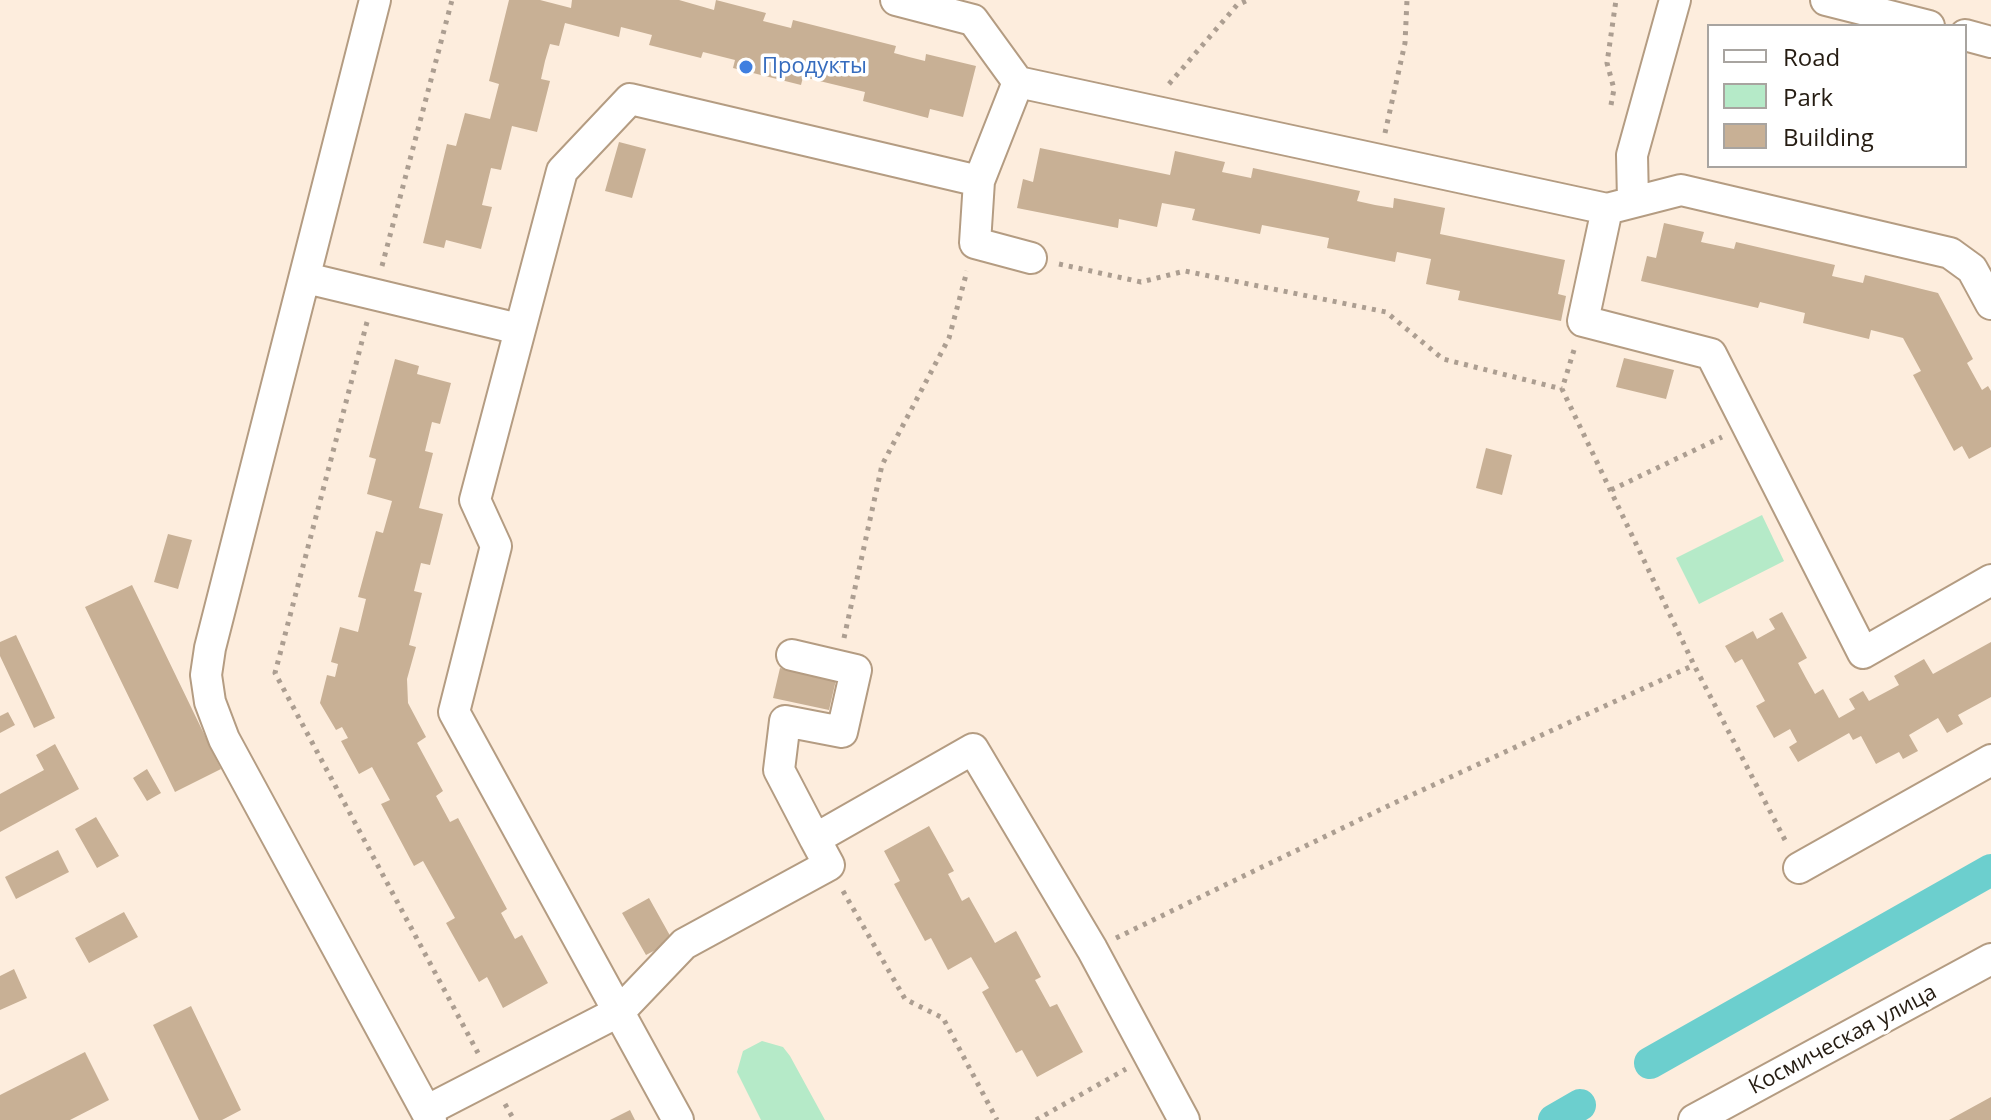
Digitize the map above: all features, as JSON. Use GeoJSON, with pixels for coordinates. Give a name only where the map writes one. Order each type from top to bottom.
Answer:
{"type":"FeatureCollection","features":[{"type":"Feature","properties":{"kind":"street"},"geometry":{"type":"LineString","coordinates":[[375,0],[210,648],[208,689],[224,739],[428,1115],[491,1077],[620,1011],[684,944],[829,865],[779,770],[785,721],[842,732],[856,670],[792,655]]}},
{"type":"Feature","properties":{"kind":"street"},"geometry":{"type":"LineString","coordinates":[[896,0],[973,20],[1018,82],[1379,159],[1620,205],[1681,190],[1950,253],[1972,269],[1991,304]]}},
{"type":"Feature","properties":{"kind":"street"},"geometry":{"type":"LineString","coordinates":[[1675,0],[1620,205],[1583,321],[1711,354],[1863,653],[1991,580]]}},
{"type":"Feature","properties":{"kind":"street"},"geometry":{"type":"LineString","coordinates":[[1826,0],[1921,24]]}},
{"type":"Feature","properties":{"kind":"street"},"geometry":{"type":"LineString","coordinates":[[1967,36],[1991,42]]}},
{"type":"Feature","properties":{"kind":"street"},"geometry":{"type":"LineString","coordinates":[[1018,82],[979,181],[975,243],[1031,258]]}},
{"type":"Feature","properties":{"kind":"street"},"geometry":{"type":"LineString","coordinates":[[678,1120],[454,712],[496,546],[475,500],[562,171],[630,99],[979,181]]}},
{"type":"Feature","properties":{"kind":"street"},"geometry":{"type":"LineString","coordinates":[[306,278],[519,329]]}},
{"type":"Feature","properties":{"kind":"street"},"geometry":{"type":"LineString","coordinates":[[815,839],[973,749],[1092,949],[1184,1120]]}},
{"type":"Feature","properties":{"kind":"street"},"geometry":{"type":"LineString","coordinates":[[1799,868],[1991,760]]}},
{"type":"Feature","properties":{"kind":"street","name":"Космическая улица"},"geometry":{"type":"LineString","coordinates":[[1694,1120],[1991,959]]}},
{"type":"Feature","properties":{"kind":"path"},"geometry":{"type":"LineString","coordinates":[[452,0],[275,673],[514,1120]]}},
{"type":"Feature","properties":{"kind":"path"},"geometry":{"type":"LineString","coordinates":[[1147,109],[1237,5],[1248,0]]}},
{"type":"Feature","properties":{"kind":"path"},"geometry":{"type":"LineString","coordinates":[[1379,159],[1405,43],[1407,0]]}},
{"type":"Feature","properties":{"kind":"path"},"geometry":{"type":"LineString","coordinates":[[1609,120],[1614,89],[1607,63],[1616,0]]}},
{"type":"Feature","properties":{"kind":"path"},"geometry":{"type":"LineString","coordinates":[[1031,258],[1141,282],[1185,271],[1386,312],[1443,359],[1562,389]]}},
{"type":"Feature","properties":{"kind":"path"},"geometry":{"type":"LineString","coordinates":[[838,666],[882,465],[949,338],[959,301]]}},
{"type":"Feature","properties":{"kind":"path"},"geometry":{"type":"LineString","coordinates":[[1583,321],[1562,389],[1694,665],[1799,868]]}},
{"type":"Feature","properties":{"kind":"path"},"geometry":{"type":"LineString","coordinates":[[1611,490],[1746,425]]}},
{"type":"Feature","properties":{"kind":"path"},"geometry":{"type":"LineString","coordinates":[[1092,949],[1392,804],[1694,665]]}},
{"type":"Feature","properties":{"kind":"path"},"geometry":{"type":"LineString","coordinates":[[829,865],[905,999],[943,1018],[997,1120]]}},
{"type":"Feature","properties":{"kind":"path"},"geometry":{"type":"LineString","coordinates":[[1036,1120],[1150,1056]]}},
{"type":"Feature","properties":{"kind":"green space"},"geometry":{"type":"Polygon","coordinates":[[[1762,515],[1784,561],[1699,604],[1676,558],[1762,515]]]}},
{"type":"Feature","properties":{"kind":"green space"},"geometry":{"type":"Polygon","coordinates":[[[762,1041],[783,1047],[825,1120],[761,1120],[737,1072],[743,1051],[762,1041]]]}},
{"type":"Feature","properties":{"kind":"building"},"geometry":{"type":"Polygon","coordinates":[[[509,0],[540,0],[571,8],[572,0],[679,0],[714,10],[716,0],[766,13],[763,21],[791,28],[793,20],[896,46],[894,53],[909,57],[925,61],[926,54],[976,66],[963,117],[930,109],[928,118],[863,101],[865,92],[803,77],[801,85],[733,68],[735,60],[703,52],[701,58],[649,45],[652,35],[621,27],[619,37],[565,23],[559,46],[550,44],[545,61],[541,79],[550,81],[537,132],[512,126],[501,170],[491,168],[482,205],[492,207],[481,249],[446,240],[444,248],[423,243],[447,144],[456,146],[465,113],[490,119],[499,84],[489,81],[509,0]]]}},
{"type":"Feature","properties":{"kind":"building"},"geometry":{"type":"Polygon","coordinates":[[[619,142],[646,149],[632,198],[605,191],[619,142]]]}},
{"type":"Feature","properties":{"kind":"building"},"geometry":{"type":"Polygon","coordinates":[[[1040,148],[1170,175],[1175,151],[1225,162],[1222,172],[1251,178],[1253,168],[1360,191],[1357,201],[1375,205],[1393,208],[1394,198],[1445,208],[1440,234],[1565,260],[1558,294],[1566,296],[1561,321],[1458,300],[1460,291],[1426,284],[1431,259],[1397,252],[1395,262],[1327,248],[1329,238],[1262,225],[1260,234],[1192,220],[1195,209],[1162,203],[1157,227],[1119,219],[1118,228],[1017,208],[1023,179],[1033,182],[1040,148]]]}},
{"type":"Feature","properties":{"kind":"building"},"geometry":{"type":"Polygon","coordinates":[[[1664,223],[1704,232],[1701,242],[1734,249],[1736,242],[1835,265],[1832,276],[1863,283],[1865,275],[1938,293],[1973,359],[1967,363],[1982,390],[1988,386],[1991,391],[1991,447],[1969,459],[1962,446],[1954,451],[1913,375],[1921,371],[1903,338],[1871,330],[1869,339],[1803,323],[1805,313],[1760,302],[1758,308],[1641,281],[1647,256],[1656,258],[1664,223]]]}},
{"type":"Feature","properties":{"kind":"building"},"geometry":{"type":"Polygon","coordinates":[[[1624,358],[1674,370],[1666,399],[1616,387],[1624,358]]]}},
{"type":"Feature","properties":{"kind":"building"},"geometry":{"type":"Polygon","coordinates":[[[395,359],[419,366],[417,374],[451,383],[440,424],[432,422],[425,451],[433,453],[419,508],[443,514],[430,565],[421,563],[414,591],[422,593],[409,645],[416,647],[407,679],[408,703],[426,737],[417,743],[443,791],[436,796],[450,822],[458,818],[507,909],[501,913],[515,939],[522,935],[548,983],[503,1008],[487,977],[479,982],[446,923],[455,918],[423,861],[414,866],[381,804],[390,800],[372,767],[359,774],[341,741],[348,738],[342,727],[336,730],[320,703],[327,675],[335,677],[338,664],[331,662],[340,627],[358,632],[366,599],[358,597],[376,531],[383,533],[392,501],[367,494],[376,459],[369,457],[395,359]]]}},
{"type":"Feature","properties":{"kind":"building"},"geometry":{"type":"Polygon","coordinates":[[[1486,448],[1512,455],[1502,495],[1476,488],[1486,448]]]}},
{"type":"Feature","properties":{"kind":"building"},"geometry":{"type":"Polygon","coordinates":[[[168,534],[192,540],[178,589],[154,582],[168,534]]]}},
{"type":"Feature","properties":{"kind":"building"},"geometry":{"type":"Polygon","coordinates":[[[132,585],[221,769],[175,792],[85,607],[132,585]]]}},
{"type":"Feature","properties":{"kind":"building"},"geometry":{"type":"Polygon","coordinates":[[[1782,612],[1807,658],[1798,663],[1806,678],[1815,694],[1823,689],[1839,718],[1855,709],[1849,699],[1863,691],[1869,701],[1899,685],[1894,676],[1924,659],[1933,674],[1991,642],[1991,697],[1958,715],[1963,724],[1947,733],[1938,718],[1909,735],[1918,751],[1903,759],[1899,752],[1876,764],[1861,736],[1853,740],[1849,733],[1798,762],[1789,747],[1797,742],[1790,729],[1774,738],[1756,706],[1765,701],[1742,659],[1735,663],[1725,646],[1753,631],[1757,639],[1775,629],[1769,619],[1782,612]]]}},
{"type":"Feature","properties":{"kind":"building"},"geometry":{"type":"Polygon","coordinates":[[[16,635],[55,718],[34,728],[0,656],[0,642],[16,635]]]}},
{"type":"Feature","properties":{"kind":"building"},"geometry":{"type":"Polygon","coordinates":[[[780,668],[836,680],[829,710],[773,698],[780,668]]]}},
{"type":"Feature","properties":{"kind":"building"},"geometry":{"type":"Polygon","coordinates":[[[8,712],[15,725],[0,733],[0,716],[8,712]]]}},
{"type":"Feature","properties":{"kind":"building"},"geometry":{"type":"Polygon","coordinates":[[[55,744],[79,789],[0,832],[0,794],[44,770],[36,755],[55,744]]]}},
{"type":"Feature","properties":{"kind":"building"},"geometry":{"type":"Polygon","coordinates":[[[147,769],[161,793],[147,801],[133,778],[147,769]]]}},
{"type":"Feature","properties":{"kind":"building"},"geometry":{"type":"Polygon","coordinates":[[[96,817],[119,856],[97,868],[75,829],[96,817]]]}},
{"type":"Feature","properties":{"kind":"building"},"geometry":{"type":"Polygon","coordinates":[[[929,826],[954,871],[948,874],[962,901],[969,897],[995,943],[1016,931],[1041,977],[1035,980],[1050,1007],[1057,1004],[1083,1052],[1037,1077],[1022,1050],[1016,1053],[982,992],[989,988],[971,957],[948,970],[931,938],[925,941],[894,884],[900,881],[884,851],[929,826]]]}},
{"type":"Feature","properties":{"kind":"building"},"geometry":{"type":"Polygon","coordinates":[[[58,850],[69,872],[16,899],[5,877],[58,850]]]}},
{"type":"Feature","properties":{"kind":"building"},"geometry":{"type":"Polygon","coordinates":[[[649,898],[673,941],[646,955],[622,913],[649,898]]]}},
{"type":"Feature","properties":{"kind":"building"},"geometry":{"type":"Polygon","coordinates":[[[124,912],[138,937],[89,963],[75,938],[124,912]]]}},
{"type":"Feature","properties":{"kind":"building"},"geometry":{"type":"Polygon","coordinates":[[[14,969],[27,998],[0,1010],[0,976],[14,969]]]}},
{"type":"Feature","properties":{"kind":"building"},"geometry":{"type":"Polygon","coordinates":[[[191,1006],[241,1110],[222,1120],[199,1120],[153,1025],[191,1006]]]}},
{"type":"Feature","properties":{"kind":"building"},"geometry":{"type":"Polygon","coordinates":[[[85,1052],[109,1100],[70,1120],[0,1120],[0,1095],[85,1052]]]}},
{"type":"Feature","properties":{"kind":"building"},"geometry":{"type":"Polygon","coordinates":[[[1991,1097],[1991,1120],[1949,1120],[1991,1097]]]}},
{"type":"Feature","properties":{"kind":"building"},"geometry":{"type":"Polygon","coordinates":[[[630,1110],[635,1120],[610,1120],[630,1110]]]}},
{"type":"Feature","properties":{"kind":"waterway"},"geometry":{"type":"LineString","coordinates":[[1650,1063],[1991,870]]}},
{"type":"Feature","properties":{"kind":"waterway"},"geometry":{"type":"LineString","coordinates":[[1554,1120],[1580,1105]]}},
{"type":"Feature","properties":{"kind":"place","name":"Продукты"},"geometry":{"type":"Point","coordinates":[746,67]}}]}
